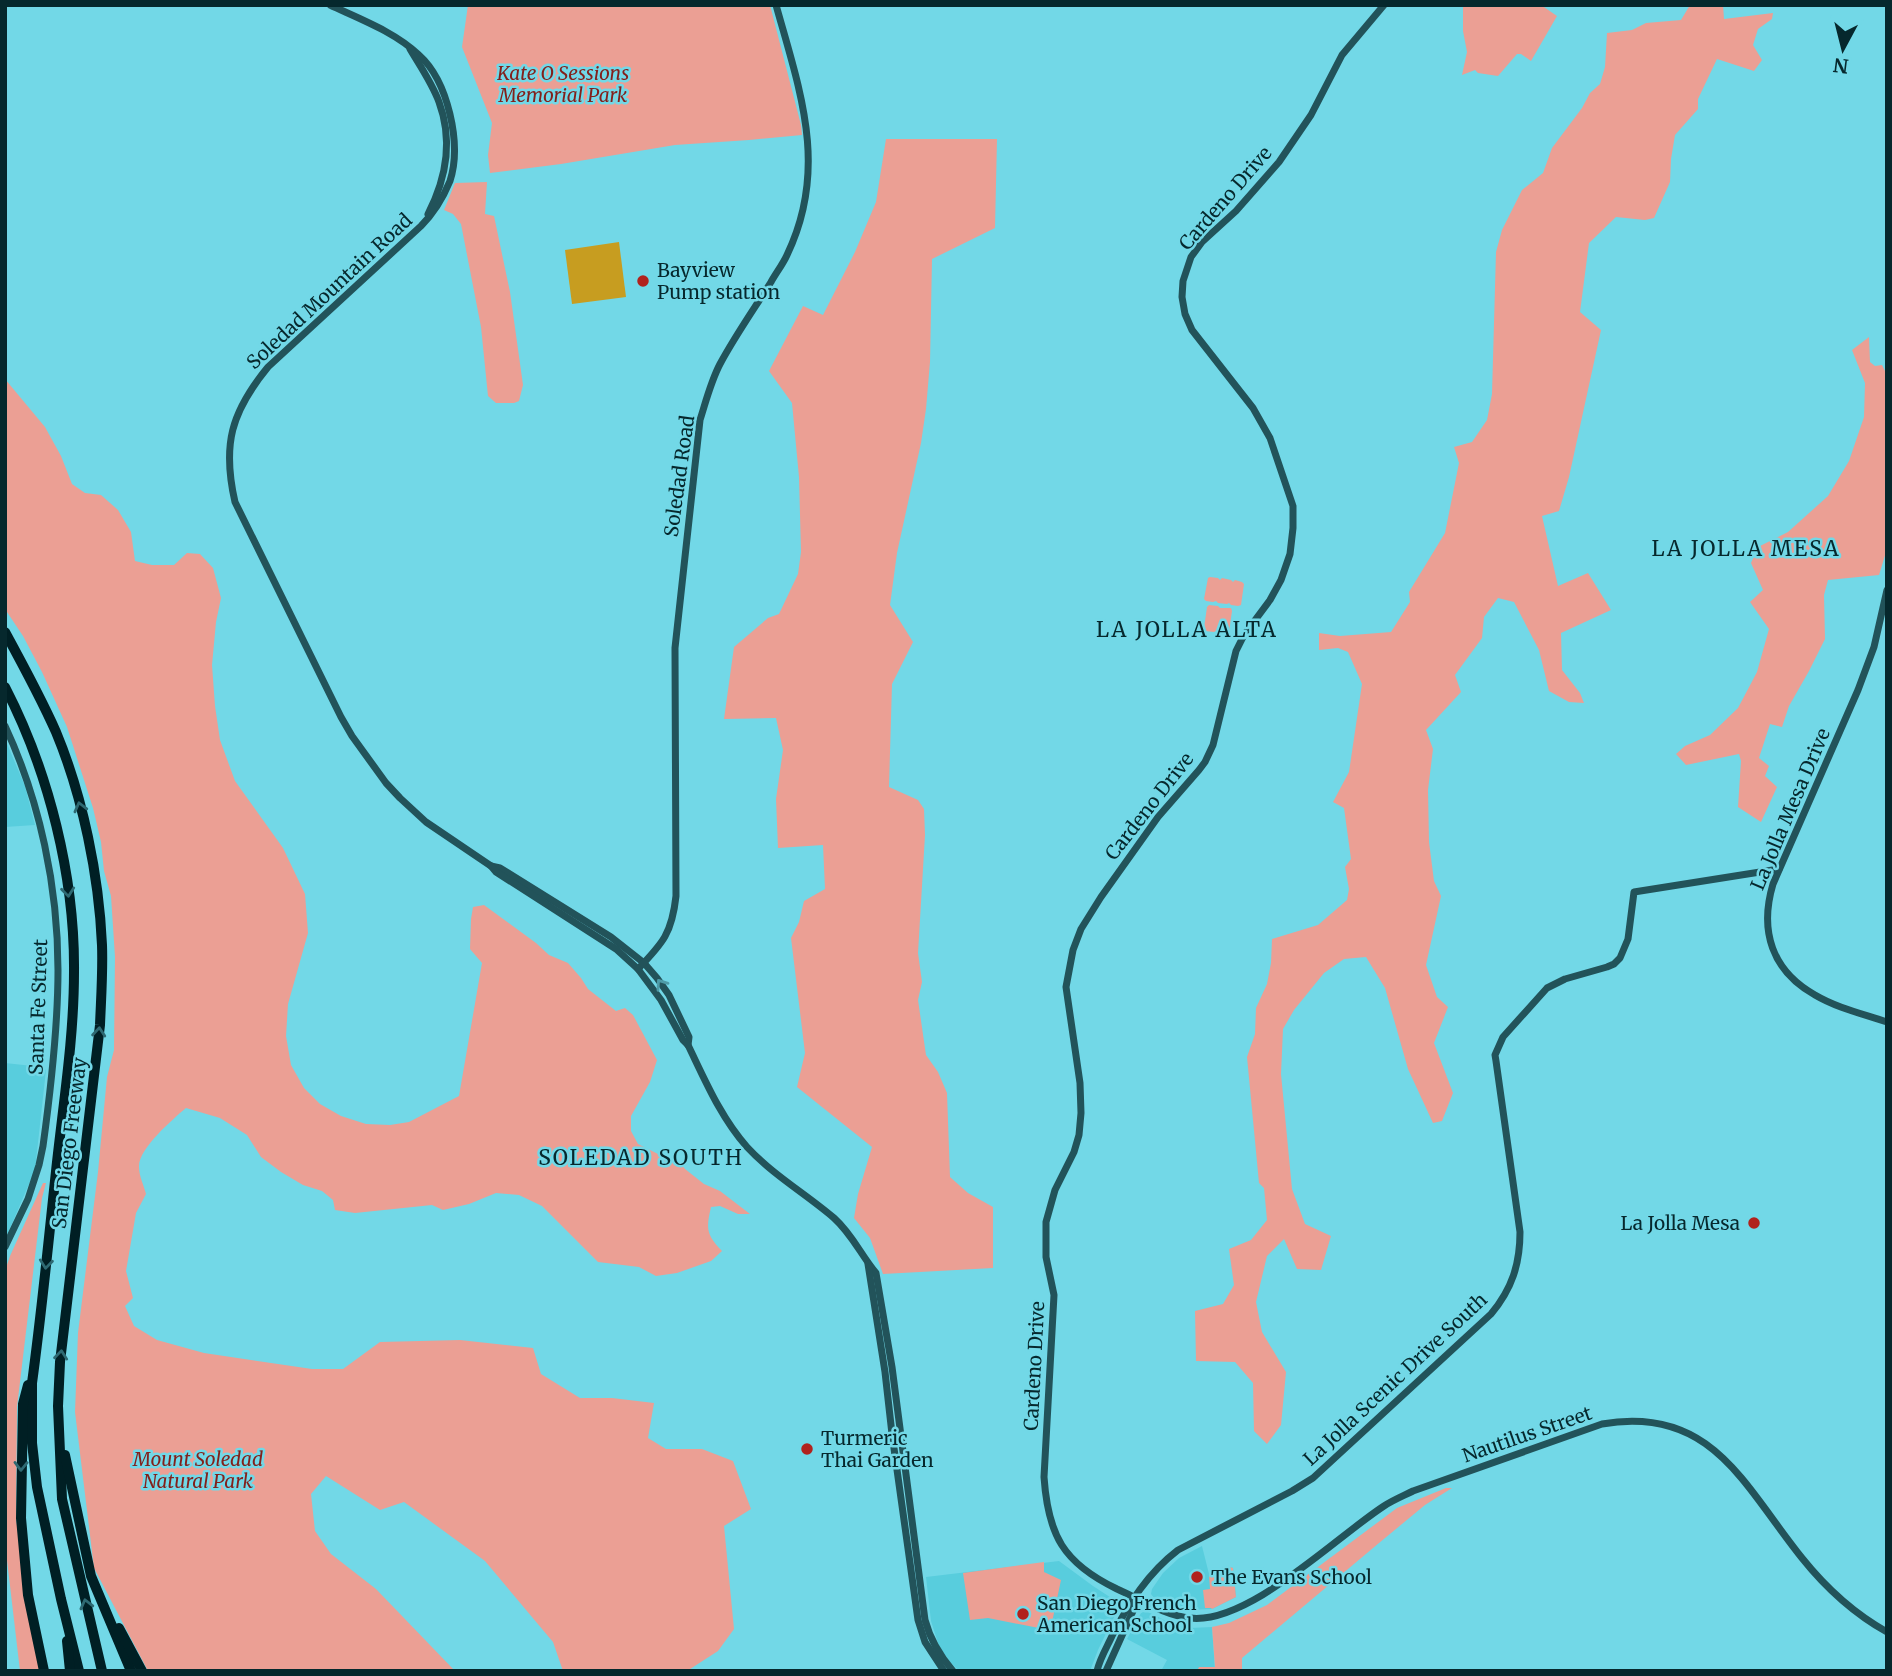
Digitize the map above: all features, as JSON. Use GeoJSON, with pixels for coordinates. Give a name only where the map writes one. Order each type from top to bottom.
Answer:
{"type":"FeatureCollection","features":[{"type":"Feature","properties":{"kind":"highway","name":"San Diego Freeway"},"geometry":{"type":"LineString","coordinates":[[5,632],[56,733],[78,798],[94,874],[102,943],[100,1026],[60,1362],[58,1424],[62,1499],[102,1671]]}},
{"type":"Feature","properties":{"kind":"highway","name":"San Diego Freeway"},"geometry":{"type":"LineString","coordinates":[[5,687],[30,743],[60,840],[74,946],[72,1022],[32,1383],[32,1443],[37,1487],[79,1671]]}},
{"type":"Feature","properties":{"kind":"highway"},"geometry":{"type":"LineString","coordinates":[[36,1350],[23,1404],[21,1518],[28,1595],[44,1671]]}},
{"type":"Feature","properties":{"kind":"highway"},"geometry":{"type":"LineString","coordinates":[[58,1424],[91,1576],[131,1671]]}},
{"type":"Feature","properties":{"kind":"highway"},"geometry":{"type":"LineString","coordinates":[[91,1576],[142,1671]]}},
{"type":"Feature","properties":{"kind":"highway"},"geometry":{"type":"LineString","coordinates":[[61,1599],[70,1671]]}},
{"type":"Feature","properties":{"kind":"street","name":"Soledad Mountain Road"},"geometry":{"type":"LineString","coordinates":[[330,5],[385,32],[418,54],[426,63],[443,92],[452,122],[450,179],[437,208],[421,226],[256,381],[233,426],[229,474],[235,502],[341,717],[357,744],[400,798],[435,828],[491,866],[500,868],[622,944],[641,966],[657,978],[689,1037],[688,1045],[725,1117],[746,1146],[764,1164],[835,1219],[861,1249],[876,1273],[880,1286],[925,1620],[937,1648],[953,1671]]}},
{"type":"Feature","properties":{"kind":"street","name":"Soledad Road"},"geometry":{"type":"LineString","coordinates":[[641,966],[670,930],[676,896],[675,648],[701,420],[707,396],[720,365],[787,256],[803,210],[809,176],[805,114],[776,5]]}},
{"type":"Feature","properties":{"kind":"street","name":"Cardeno Drive"},"geometry":{"type":"LineString","coordinates":[[1135,1597],[1095,1578],[1068,1555],[1056,1534],[1045,1497],[1054,1295],[1046,1257],[1046,1222],[1055,1190],[1074,1152],[1082,1113],[1066,987],[1069,966],[1076,939],[1096,904],[1157,817],[1205,762],[1213,745],[1236,651],[1276,590],[1290,554],[1293,506],[1275,451],[1253,408],[1192,330],[1182,297],[1187,266],[1202,242],[1236,211],[1279,162],[1311,115],[1342,55],[1384,5]]}},
{"type":"Feature","properties":{"kind":"street"},"geometry":{"type":"LineString","coordinates":[[409,48],[440,103],[446,135],[443,178],[421,226]]}},
{"type":"Feature","properties":{"kind":"street","name":"La Jolla Mesa Drive"},"geometry":{"type":"LineString","coordinates":[[1887,590],[1874,647],[1858,690],[1779,869],[1767,903],[1769,940],[1778,960],[1797,983],[1817,996],[1887,1022]]}},
{"type":"Feature","properties":{"kind":"street","name":"Santa Fe Street"},"geometry":{"type":"LineString","coordinates":[[5,726],[26,780],[43,836],[52,892],[58,968],[57,1019],[40,1165],[28,1199],[5,1247]]}},
{"type":"Feature","properties":{"kind":"street","name":"La Jolla Scenic Drive South"},"geometry":{"type":"LineString","coordinates":[[1097,1671],[1127,1608],[1156,1569],[1178,1550],[1313,1478],[1503,1300],[1516,1270],[1520,1232],[1495,1055],[1503,1037],[1547,988],[1565,979],[1614,964],[1620,958],[1628,939],[1634,892],[1779,869]]}},
{"type":"Feature","properties":{"kind":"street","name":"Soledad Mountain Road"},"geometry":{"type":"LineString","coordinates":[[868,1263],[918,1619],[925,1642],[944,1671]]}},
{"type":"Feature","properties":{"kind":"street","name":"Nautilus Street"},"geometry":{"type":"LineString","coordinates":[[1135,1597],[1170,1614],[1188,1618],[1204,1619],[1234,1610],[1269,1591],[1385,1505],[1413,1491],[1602,1424],[1631,1420],[1661,1423],[1677,1428],[1704,1442],[1725,1459],[1831,1591],[1887,1633]]}},
{"type":"Feature","properties":{"kind":"street","name":"La Jolla Scenic Drive South"},"geometry":{"type":"LineString","coordinates":[[1106,1671],[1133,1611],[1135,1597]]}},
{"type":"Feature","properties":{"kind":"shaded area"},"geometry":{"type":"Polygon","coordinates":[[[619,242],[626,297],[572,304],[565,250],[619,242]]]}},
{"type":"Feature","properties":{"kind":"shaded area"},"geometry":{"type":"Polygon","coordinates":[[[5,739],[25,786],[35,825],[5,827],[5,739]]]}},
{"type":"Feature","properties":{"kind":"shaded area"},"geometry":{"type":"Polygon","coordinates":[[[5,1063],[42,1067],[46,1070],[35,1170],[5,1240],[5,1063]]]}},
{"type":"Feature","properties":{"kind":"shaded area","name":"The Evans School"},"geometry":{"type":"Polygon","coordinates":[[[1202,1546],[1209,1574],[1226,1566],[1233,1568],[1236,1597],[1212,1609],[1190,1610],[1154,1598],[1152,1589],[1163,1573],[1179,1558],[1202,1546]]]}},
{"type":"Feature","properties":{"kind":"shaded area","name":"San Diego French American School"},"geometry":{"type":"Polygon","coordinates":[[[1059,1561],[1119,1603],[1090,1671],[959,1671],[939,1646],[931,1621],[926,1577],[1059,1561]]]}},
{"type":"Feature","properties":{"kind":"shaded area"},"geometry":{"type":"Polygon","coordinates":[[[1146,1611],[1174,1625],[1190,1628],[1212,1627],[1215,1671],[1161,1671],[1167,1660],[1127,1639],[1141,1613],[1146,1611]]]}},
{"type":"Feature","properties":{"kind":"green space","name":"Kate O Sessions Memorial Park"},"geometry":{"type":"Polygon","coordinates":[[[468,5],[770,5],[802,135],[675,145],[490,173],[488,155],[492,123],[462,47],[468,5]]]}},
{"type":"Feature","properties":{"kind":"green space"},"geometry":{"type":"Polygon","coordinates":[[[1463,5],[1541,5],[1557,16],[1531,61],[1517,54],[1498,76],[1478,73],[1475,70],[1462,75],[1467,52],[1463,31],[1463,5]]]}},
{"type":"Feature","properties":{"kind":"green space"},"geometry":{"type":"Polygon","coordinates":[[[1690,5],[1723,5],[1724,19],[1773,13],[1772,19],[1758,29],[1753,45],[1762,60],[1754,71],[1717,59],[1698,99],[1698,109],[1675,135],[1670,182],[1654,218],[1645,220],[1616,217],[1589,243],[1580,312],[1601,330],[1559,511],[1542,516],[1558,586],[1588,573],[1611,610],[1561,633],[1562,670],[1580,693],[1584,703],[1569,702],[1549,691],[1539,650],[1514,602],[1498,598],[1484,617],[1482,638],[1455,675],[1461,692],[1426,730],[1433,749],[1428,790],[1429,842],[1434,881],[1441,896],[1426,965],[1437,997],[1448,1007],[1434,1043],[1453,1093],[1442,1121],[1433,1123],[1408,1069],[1385,988],[1366,957],[1344,959],[1324,973],[1294,1010],[1283,1029],[1281,1074],[1292,1189],[1305,1224],[1331,1236],[1321,1270],[1297,1269],[1284,1239],[1267,1256],[1256,1302],[1262,1332],[1286,1372],[1281,1425],[1267,1444],[1254,1431],[1253,1383],[1235,1362],[1196,1361],[1195,1311],[1223,1304],[1234,1285],[1229,1249],[1251,1240],[1267,1220],[1264,1188],[1259,1183],[1247,1057],[1255,1034],[1256,1008],[1267,984],[1272,939],[1318,925],[1347,900],[1349,889],[1345,867],[1351,859],[1344,808],[1333,802],[1349,772],[1362,684],[1348,652],[1338,648],[1319,650],[1319,633],[1340,636],[1391,632],[1410,602],[1409,592],[1445,533],[1459,463],[1454,447],[1472,442],[1487,420],[1492,394],[1496,252],[1502,230],[1522,190],[1543,173],[1552,148],[1590,93],[1600,84],[1605,67],[1607,33],[1632,30],[1646,23],[1681,20],[1690,5]]]}},
{"type":"Feature","properties":{"kind":"green space"},"geometry":{"type":"Polygon","coordinates":[[[886,139],[997,139],[995,228],[932,259],[930,362],[926,409],[897,553],[890,605],[913,642],[892,684],[889,787],[918,800],[924,809],[918,953],[922,982],[918,1000],[926,1055],[938,1072],[947,1093],[950,1177],[968,1193],[993,1207],[993,1268],[883,1274],[870,1238],[854,1218],[872,1147],[797,1087],[805,1053],[791,938],[799,922],[804,901],[825,889],[823,845],[778,848],[776,799],[783,750],[776,718],[724,719],[734,647],[768,618],[779,614],[798,574],[801,552],[799,477],[792,403],[769,371],[803,306],[823,315],[855,252],[876,202],[886,139]]]}},
{"type":"Feature","properties":{"kind":"green space"},"geometry":{"type":"Polygon","coordinates":[[[487,182],[485,214],[494,216],[510,292],[523,385],[519,401],[514,403],[496,403],[488,396],[481,327],[461,224],[453,214],[444,210],[455,183],[487,182]]]}},
{"type":"Feature","properties":{"kind":"green space"},"geometry":{"type":"Polygon","coordinates":[[[1869,337],[1870,362],[1875,366],[1882,365],[1887,375],[1887,549],[1879,575],[1828,580],[1824,595],[1825,639],[1789,706],[1782,727],[1770,724],[1759,758],[1769,766],[1765,776],[1777,787],[1761,822],[1738,807],[1741,761],[1739,754],[1686,765],[1676,754],[1685,746],[1710,735],[1738,708],[1757,672],[1769,629],[1750,602],[1763,590],[1751,563],[1758,547],[1788,532],[1828,496],[1849,461],[1864,417],[1865,383],[1852,350],[1869,337]]]}},
{"type":"Feature","properties":{"kind":"green space","name":"Mount Soledad Natural Park"},"geometry":{"type":"Polygon","coordinates":[[[5,379],[45,427],[72,484],[85,493],[101,495],[118,510],[131,532],[135,561],[152,565],[174,565],[187,553],[200,554],[213,568],[221,598],[212,665],[220,740],[235,781],[283,848],[305,894],[308,933],[288,1004],[286,1036],[291,1065],[304,1088],[320,1104],[341,1116],[366,1124],[390,1125],[409,1122],[459,1096],[482,963],[470,949],[471,919],[473,907],[484,905],[549,955],[568,963],[588,989],[616,1011],[625,1008],[633,1015],[657,1060],[650,1082],[631,1116],[631,1131],[638,1144],[658,1154],[676,1158],[704,1184],[720,1191],[750,1214],[738,1214],[720,1206],[711,1207],[709,1231],[722,1251],[711,1261],[677,1273],[656,1276],[639,1267],[598,1262],[542,1206],[519,1195],[496,1193],[469,1204],[443,1210],[432,1205],[355,1213],[335,1210],[333,1200],[322,1191],[303,1185],[261,1157],[247,1135],[220,1118],[186,1108],[157,1135],[140,1160],[139,1170],[146,1194],[136,1213],[126,1271],[133,1298],[125,1306],[134,1326],[157,1340],[204,1353],[312,1369],[343,1369],[380,1342],[460,1340],[533,1348],[541,1374],[580,1398],[612,1398],[654,1403],[648,1438],[666,1449],[702,1449],[733,1461],[751,1509],[724,1526],[734,1629],[718,1651],[687,1671],[563,1671],[553,1642],[485,1561],[404,1502],[380,1510],[326,1476],[311,1494],[315,1531],[331,1554],[376,1589],[455,1671],[148,1671],[94,1568],[75,1412],[78,1333],[107,1077],[114,1050],[115,957],[111,896],[93,808],[67,727],[42,672],[5,609],[5,379]]]}},
{"type":"Feature","properties":{"kind":"green space"},"geometry":{"type":"Polygon","coordinates":[[[1210,577],[1242,582],[1241,605],[1206,601],[1204,599],[1210,577]]]}},
{"type":"Feature","properties":{"kind":"green space"},"geometry":{"type":"Polygon","coordinates":[[[1209,605],[1231,608],[1229,632],[1226,634],[1205,631],[1209,605]]]}},
{"type":"Feature","properties":{"kind":"green space"},"geometry":{"type":"Polygon","coordinates":[[[43,1183],[46,1183],[17,1407],[16,1519],[40,1671],[20,1671],[5,1543],[5,1271],[43,1183]]]}},
{"type":"Feature","properties":{"kind":"green space"},"geometry":{"type":"Polygon","coordinates":[[[1452,1488],[1425,1505],[1242,1658],[1242,1671],[1197,1671],[1199,1667],[1215,1667],[1212,1627],[1229,1623],[1267,1605],[1397,1508],[1452,1488]]]}},
{"type":"Feature","properties":{"kind":"green space"},"geometry":{"type":"Polygon","coordinates":[[[1044,1562],[1044,1572],[1061,1580],[1049,1630],[988,1618],[970,1620],[963,1573],[1044,1562]]]}},
{"type":"Feature","properties":{"kind":"green space"},"geometry":{"type":"Polygon","coordinates":[[[1226,1566],[1233,1568],[1236,1597],[1212,1609],[1205,1608],[1203,1590],[1210,1589],[1209,1574],[1226,1566]]]}},
{"type":"Feature","properties":{"kind":"place","name":"Bayview Pump station"},"geometry":{"type":"Point","coordinates":[643,281]}},
{"type":"Feature","properties":{"kind":"place","name":"La Jolla Mesa"},"geometry":{"type":"Point","coordinates":[1754,1223]}},
{"type":"Feature","properties":{"kind":"place","name":"Turmeric Thai Garden"},"geometry":{"type":"Point","coordinates":[807,1449]}},
{"type":"Feature","properties":{"kind":"place","name":"The Evans School"},"geometry":{"type":"Point","coordinates":[1197,1577]}},
{"type":"Feature","properties":{"kind":"place","name":"San Diego French American School"},"geometry":{"type":"Point","coordinates":[1023,1614]}},
{"type":"Feature","properties":{"kind":"district","name":"LA JOLLA MESA"},"geometry":{"type":"Point","coordinates":[1746,549]}},
{"type":"Feature","properties":{"kind":"district","name":"LA JOLLA ALTA"},"geometry":{"type":"Point","coordinates":[1187,630]}},
{"type":"Feature","properties":{"kind":"district","name":"SOLEDAD SOUTH"},"geometry":{"type":"Point","coordinates":[641,1158]}}]}
